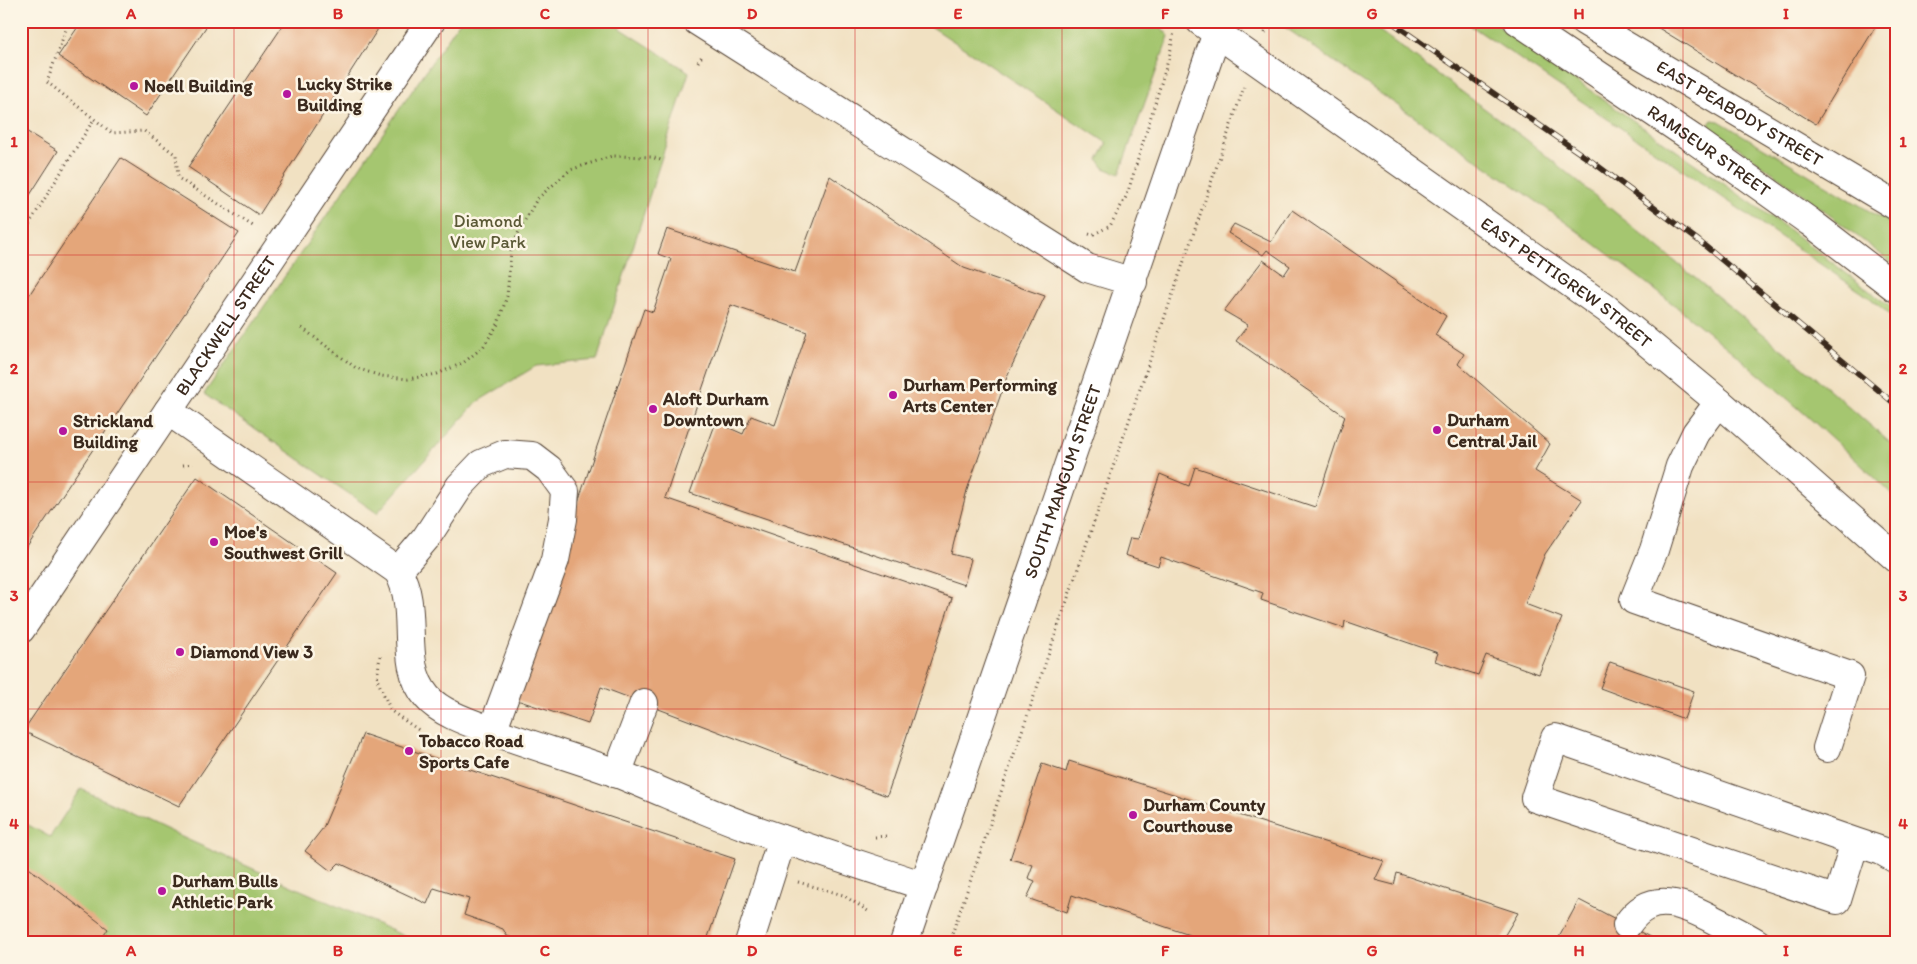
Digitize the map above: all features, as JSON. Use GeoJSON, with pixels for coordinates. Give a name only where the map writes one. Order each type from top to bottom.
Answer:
{"type":"FeatureCollection","features":[{"type":"Feature","properties":{"kind":"street","name":"BLACKWELL STREET"},"geometry":{"type":"LineString","coordinates":[[21,630],[431,21]]}},
{"type":"Feature","properties":{"kind":"street"},"geometry":{"type":"LineString","coordinates":[[696,21],[1086,268],[1133,282]]}},
{"type":"Feature","properties":{"kind":"street","name":"RAMSEUR STREET"},"geometry":{"type":"LineString","coordinates":[[1518,21],[1692,138],[1810,222],[1896,288]]}},
{"type":"Feature","properties":{"kind":"street","name":"EAST PEABODY STREET"},"geometry":{"type":"LineString","coordinates":[[1584,21],[1896,206]]}},
{"type":"Feature","properties":{"kind":"street","name":"SOUTH MANGUM STREET"},"geometry":{"type":"LineString","coordinates":[[904,943],[1133,282],[1213,25]]}},
{"type":"Feature","properties":{"kind":"street","name":"EAST PETTIGREW STREET"},"geometry":{"type":"LineString","coordinates":[[1213,25],[1255,61],[1607,309],[1719,402],[1896,558]]}},
{"type":"Feature","properties":{"kind":"street"},"geometry":{"type":"LineString","coordinates":[[1719,402],[1696,433],[1680,466],[1654,550],[1634,600],[1850,676],[1827,748]]}},
{"type":"Feature","properties":{"kind":"street"},"geometry":{"type":"LineString","coordinates":[[168,411],[398,571],[405,583],[410,607],[412,664],[416,682],[428,699],[445,711],[492,731],[617,774],[782,839],[924,886]]}},
{"type":"Feature","properties":{"kind":"street"},"geometry":{"type":"LineString","coordinates":[[398,571],[426,538],[460,486],[481,464],[505,454],[532,456],[550,470],[565,491],[563,519],[555,560],[492,731]]}},
{"type":"Feature","properties":{"kind":"street"},"geometry":{"type":"LineString","coordinates":[[617,774],[644,703]]}},
{"type":"Feature","properties":{"kind":"street"},"geometry":{"type":"LineString","coordinates":[[1855,842],[1837,900],[1535,798],[1555,738],[1882,851],[1896,859]]}},
{"type":"Feature","properties":{"kind":"street"},"geometry":{"type":"LineString","coordinates":[[749,943],[782,839]]}},
{"type":"Feature","properties":{"kind":"street"},"geometry":{"type":"LineString","coordinates":[[1627,925],[1641,909],[1663,903],[1677,903],[1692,908],[1757,943]]}},
{"type":"Feature","properties":{"kind":"path"},"geometry":{"type":"LineString","coordinates":[[69,21],[47,82],[112,133],[144,131],[176,155],[178,178],[253,226]]}},
{"type":"Feature","properties":{"kind":"path"},"geometry":{"type":"LineString","coordinates":[[949,943],[1239,97],[1255,61],[1269,21]]}},
{"type":"Feature","properties":{"kind":"path"},"geometry":{"type":"LineString","coordinates":[[1085,233],[1092,235],[1110,226],[1127,195],[1170,54],[1174,30]]}},
{"type":"Feature","properties":{"kind":"path"},"geometry":{"type":"LineString","coordinates":[[21,237],[94,119]]}},
{"type":"Feature","properties":{"kind":"path"},"geometry":{"type":"LineString","coordinates":[[302,328],[356,368],[381,376],[408,378],[437,374],[463,363],[483,347],[498,324],[507,296],[511,252],[520,229],[537,199],[570,170],[612,156],[651,157],[662,160]]}},
{"type":"Feature","properties":{"kind":"green space","name":"Diamond View Park"},"geometry":{"type":"Polygon","coordinates":[[[460,21],[609,21],[689,72],[597,360],[536,366],[477,402],[377,513],[204,394],[460,21]]]}},
{"type":"Feature","properties":{"kind":"green space"},"geometry":{"type":"Polygon","coordinates":[[[923,21],[1155,21],[1169,36],[1119,174],[1104,168],[1098,160],[1107,143],[923,21]]]}},
{"type":"Feature","properties":{"kind":"green space"},"geometry":{"type":"Polygon","coordinates":[[[1276,21],[1366,21],[1527,140],[1812,374],[1896,448],[1896,498],[1852,456],[1761,376],[1715,337],[1619,262],[1522,191],[1276,21]]]}},
{"type":"Feature","properties":{"kind":"green space"},"geometry":{"type":"Polygon","coordinates":[[[1464,21],[1491,21],[1784,226],[1896,311],[1896,320],[1870,298],[1464,21]]]}},
{"type":"Feature","properties":{"kind":"green space"},"geometry":{"type":"Polygon","coordinates":[[[1712,120],[1719,121],[1896,227],[1896,266],[1801,193],[1712,129],[1709,124],[1712,120]]]}},
{"type":"Feature","properties":{"kind":"green space","name":"Durham Bulls Athletic Park"},"geometry":{"type":"Polygon","coordinates":[[[81,789],[186,839],[420,943],[21,943],[21,821],[50,837],[81,789]]]}},
{"type":"Feature","properties":{"kind":"building","name":"Noell Building"},"geometry":{"type":"Polygon","coordinates":[[[82,21],[210,21],[146,116],[58,56],[82,21]]]}},
{"type":"Feature","properties":{"kind":"building","name":"Lucky Strike Building"},"geometry":{"type":"Polygon","coordinates":[[[286,21],[383,21],[259,215],[188,167],[286,21]]]}},
{"type":"Feature","properties":{"kind":"building"},"geometry":{"type":"Polygon","coordinates":[[[1647,21],[1879,21],[1816,124],[1647,21]]]}},
{"type":"Feature","properties":{"kind":"building"},"geometry":{"type":"Polygon","coordinates":[[[21,128],[58,151],[21,209],[21,128]]]}},
{"type":"Feature","properties":{"kind":"building","name":"Strickland Building"},"geometry":{"type":"Polygon","coordinates":[[[121,158],[239,233],[21,556],[21,307],[121,158]]]}},
{"type":"Feature","properties":{"kind":"building"},"geometry":{"type":"Polygon","coordinates":[[[830,176],[964,268],[1045,296],[1008,374],[967,490],[951,554],[971,559],[964,585],[690,493],[716,422],[743,434],[751,416],[775,425],[807,332],[731,305],[665,498],[952,598],[887,796],[601,687],[588,724],[511,698],[644,309],[653,312],[671,259],[658,254],[667,229],[795,272],[830,176]]]}},
{"type":"Feature","properties":{"kind":"building","name":"Durham Central Jail"},"geometry":{"type":"Polygon","coordinates":[[[1292,210],[1446,316],[1435,335],[1464,354],[1458,364],[1550,444],[1535,471],[1582,500],[1545,554],[1525,604],[1562,618],[1539,674],[1486,655],[1478,675],[1435,661],[1438,653],[1345,621],[1344,628],[1261,600],[1263,593],[1161,557],[1158,566],[1125,555],[1130,538],[1138,539],[1160,474],[1189,486],[1195,467],[1315,507],[1345,416],[1236,341],[1248,325],[1224,311],[1263,260],[1284,275],[1290,266],[1267,250],[1263,255],[1228,233],[1234,224],[1271,242],[1292,210]]]}},
{"type":"Feature","properties":{"kind":"building","name":"Diamond View 3"},"geometry":{"type":"Polygon","coordinates":[[[197,477],[337,573],[179,806],[23,731],[197,477]]]}},
{"type":"Feature","properties":{"kind":"building"},"geometry":{"type":"Polygon","coordinates":[[[1610,662],[1694,691],[1684,719],[1600,688],[1610,662]]]}},
{"type":"Feature","properties":{"kind":"building"},"geometry":{"type":"Polygon","coordinates":[[[363,734],[735,859],[706,943],[520,943],[518,940],[507,936],[503,929],[464,915],[469,899],[434,888],[427,904],[339,863],[331,871],[305,851],[323,828],[363,734]]]}},
{"type":"Feature","properties":{"kind":"building","name":"Durham County Courthouse"},"geometry":{"type":"Polygon","coordinates":[[[1069,761],[1384,861],[1375,880],[1394,885],[1397,873],[1518,913],[1500,943],[1207,943],[1207,941],[1072,895],[1067,912],[1027,898],[1035,881],[1028,878],[1033,865],[1010,859],[1042,764],[1066,772],[1069,761]]]}},
{"type":"Feature","properties":{"kind":"building"},"geometry":{"type":"Polygon","coordinates":[[[21,862],[108,929],[99,943],[21,943],[21,862]]]}},
{"type":"Feature","properties":{"kind":"building"},"geometry":{"type":"Polygon","coordinates":[[[1579,900],[1627,925],[1661,943],[1556,943],[1579,900]]]}},
{"type":"Feature","properties":{"kind":"railway"},"geometry":{"type":"LineString","coordinates":[[1390,21],[1594,163],[1699,241],[1896,405]]}},
{"type":"Feature","properties":{"kind":"place","name":"Noell Building"},"geometry":{"type":"Point","coordinates":[134,86]}},
{"type":"Feature","properties":{"kind":"place","name":"Lucky Strike Building"},"geometry":{"type":"Point","coordinates":[287,94]}},
{"type":"Feature","properties":{"kind":"place","name":"Durham Performing Arts Center"},"geometry":{"type":"Point","coordinates":[893,395]}},
{"type":"Feature","properties":{"kind":"place","name":"Aloft Durham Downtown"},"geometry":{"type":"Point","coordinates":[653,409]}},
{"type":"Feature","properties":{"kind":"place","name":"Durham Central Jail"},"geometry":{"type":"Point","coordinates":[1437,430]}},
{"type":"Feature","properties":{"kind":"place","name":"Strickland Building"},"geometry":{"type":"Point","coordinates":[63,431]}},
{"type":"Feature","properties":{"kind":"place","name":"Moe's Southwest Grill"},"geometry":{"type":"Point","coordinates":[214,542]}},
{"type":"Feature","properties":{"kind":"place","name":"Diamond View 3"},"geometry":{"type":"Point","coordinates":[180,652]}},
{"type":"Feature","properties":{"kind":"place","name":"Tobacco Road Sports Cafe"},"geometry":{"type":"Point","coordinates":[409,751]}},
{"type":"Feature","properties":{"kind":"place","name":"Durham County Courthouse"},"geometry":{"type":"Point","coordinates":[1133,815]}},
{"type":"Feature","properties":{"kind":"place","name":"Durham Bulls Athletic Park"},"geometry":{"type":"Point","coordinates":[162,891]}}]}
